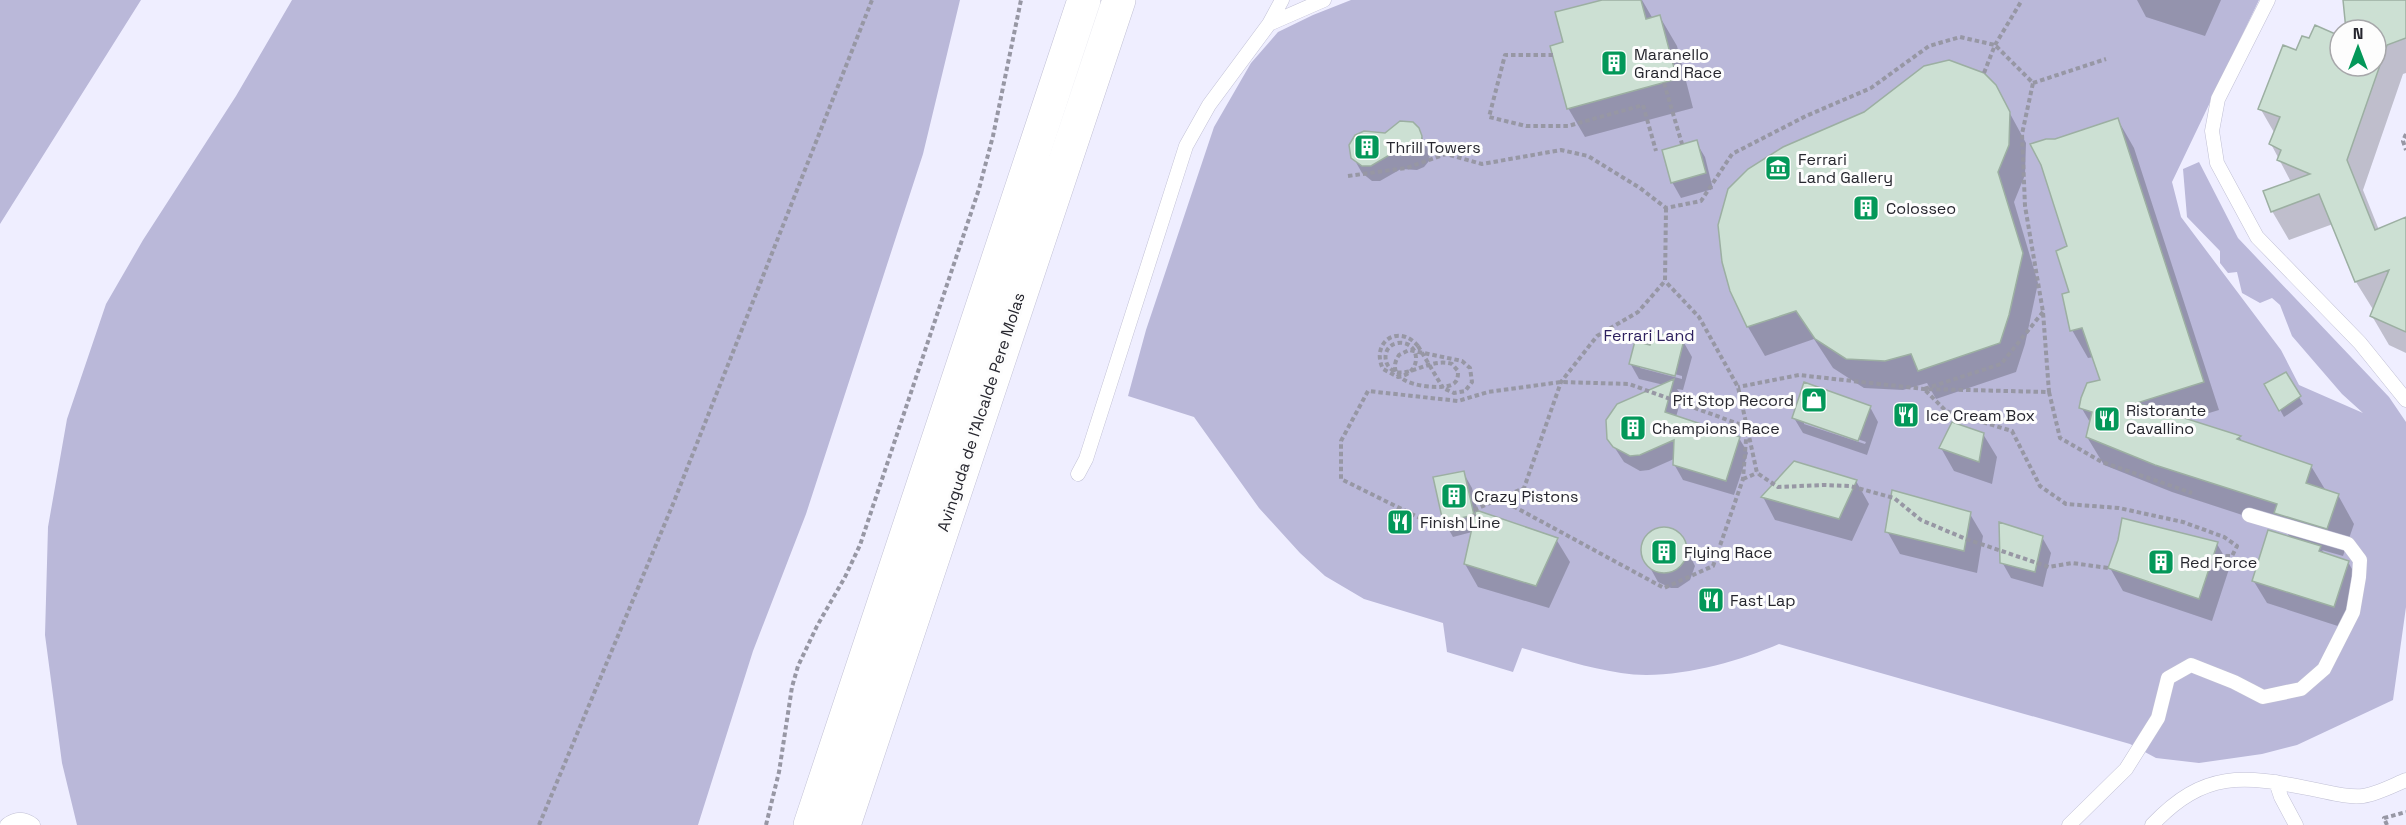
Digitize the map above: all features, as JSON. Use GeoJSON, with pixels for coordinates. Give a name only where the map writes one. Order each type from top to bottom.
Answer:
{"type":"FeatureCollection","features":[{"type":"Feature","properties":{"kind":"street","name":"Avinguda de l'Alcalde Pere Molas"},"geometry":{"type":"LineString","coordinates":[[810,825],[1084,0]]}},
{"type":"Feature","properties":{"kind":"street","name":"Avinguda de l'Alcalde Pere Molas"},"geometry":{"type":"LineString","coordinates":[[844,825],[1119,0]]}},
{"type":"Feature","properties":{"kind":"lane"},"geometry":{"type":"LineString","coordinates":[[1078,474],[1086,459],[1186,146],[1209,105],[1269,24],[1282,0]]}},
{"type":"Feature","properties":{"kind":"lane"},"geometry":{"type":"LineString","coordinates":[[1269,24],[1324,0]]}},
{"type":"Feature","properties":{"kind":"lane"},"geometry":{"type":"LineString","coordinates":[[2268,0],[2218,99],[2212,131],[2217,163],[2257,237],[2360,344],[2406,400]]}},
{"type":"Feature","properties":{"kind":"lane"},"geometry":{"type":"LineString","coordinates":[[2069,825],[2126,770],[2158,718],[2168,678],[2191,664],[2263,697],[2301,688],[2324,669],[2353,612],[2360,577],[2360,560],[2348,544],[2249,515]]}},
{"type":"Feature","properties":{"kind":"lane"},"geometry":{"type":"LineString","coordinates":[[2151,825],[2180,799],[2226,779],[2243,778],[2276,782],[2361,796],[2406,780]]}},
{"type":"Feature","properties":{"kind":"lane"},"geometry":{"type":"LineString","coordinates":[[2276,782],[2296,825]]}},
{"type":"Feature","properties":{"kind":"lane"},"geometry":{"type":"LineString","coordinates":[[7,825],[21,819],[33,825]]}},
{"type":"Feature","properties":{"kind":"path"},"geometry":{"type":"LineString","coordinates":[[539,825],[674,504],[872,0]]}},
{"type":"Feature","properties":{"kind":"path"},"geometry":{"type":"LineString","coordinates":[[766,825],[779,772],[792,687],[798,666],[860,545],[979,189],[993,136],[1021,0]]}},
{"type":"Feature","properties":{"kind":"path"},"geometry":{"type":"LineString","coordinates":[[1984,73],[1995,45],[2022,0]]}},
{"type":"Feature","properties":{"kind":"path"},"geometry":{"type":"LineString","coordinates":[[1348,176],[1406,168],[1446,154],[1482,164],[1561,150],[1588,156],[1640,188],[1666,208],[1701,201],[1732,154],[1806,116],[1871,88],[1929,46],[1960,37],[1995,45],[2033,83]]}},
{"type":"Feature","properties":{"kind":"path"},"geometry":{"type":"LineString","coordinates":[[1553,55],[1505,55],[1489,117],[1526,126],[1568,126],[1643,105],[1656,151]]}},
{"type":"Feature","properties":{"kind":"path"},"geometry":{"type":"LineString","coordinates":[[2033,83],[2106,59]]}},
{"type":"Feature","properties":{"kind":"path"},"geometry":{"type":"LineString","coordinates":[[1664,83],[1682,144]]}},
{"type":"Feature","properties":{"kind":"path"},"geometry":{"type":"LineString","coordinates":[[2033,83],[2022,134],[2025,206],[2043,312],[2049,392],[2060,438],[2102,462],[2192,494]]}},
{"type":"Feature","properties":{"kind":"path"},"geometry":{"type":"LineString","coordinates":[[2406,134],[2403,141],[2406,150]]}},
{"type":"Feature","properties":{"kind":"path"},"geometry":{"type":"LineString","coordinates":[[1666,208],[1665,281],[1638,312],[1597,336],[1562,381],[1524,488],[1476,509],[1474,515],[1462,525],[1442,529],[1341,480],[1341,441],[1368,391],[1458,401],[1488,392],[1562,381],[1629,384],[1748,427]]}},
{"type":"Feature","properties":{"kind":"path"},"geometry":{"type":"LineString","coordinates":[[1665,281],[1700,317],[1738,387],[1757,473],[1778,487],[1850,486],[1894,498],[1921,520],[2049,567],[2072,563],[2108,568]]}},
{"type":"Feature","properties":{"kind":"path"},"geometry":{"type":"LineString","coordinates":[[1924,389],[2001,364],[2043,312]]}},
{"type":"Feature","properties":{"kind":"path"},"geometry":{"type":"LineString","coordinates":[[1443,388],[1418,346],[1408,337],[1399,335],[1389,338],[1382,344],[1379,357],[1386,372],[1409,374],[1413,370],[1439,362],[1452,364],[1458,371],[1456,381],[1453,385],[1443,388]]}},
{"type":"Feature","properties":{"kind":"path"},"geometry":{"type":"LineString","coordinates":[[1397,374],[1395,366],[1399,355],[1409,350],[1414,351],[1461,361],[1470,368],[1473,375],[1472,382],[1465,391],[1454,393],[1443,388],[1406,381],[1397,374],[1386,364],[1385,355],[1389,347],[1396,343],[1405,343],[1414,351],[1417,360],[1413,370]]}},
{"type":"Feature","properties":{"kind":"path"},"geometry":{"type":"LineString","coordinates":[[1738,387],[1799,375],[1924,389],[2049,392]]}},
{"type":"Feature","properties":{"kind":"path"},"geometry":{"type":"LineString","coordinates":[[1924,389],[1946,411],[2012,431],[2040,486],[2066,504],[2119,508],[2183,522],[2224,537],[2237,546],[2232,556],[2214,556]]}},
{"type":"Feature","properties":{"kind":"path"},"geometry":{"type":"LineString","coordinates":[[1499,499],[1664,588],[1713,566],[1743,480],[1748,427]]}},
{"type":"Feature","properties":{"kind":"path"},"geometry":{"type":"LineString","coordinates":[[1743,480],[1757,473]]}},
{"type":"Feature","properties":{"kind":"path"},"geometry":{"type":"LineString","coordinates":[[2387,825],[2384,818],[2406,812]]}},
{"type":"Feature","properties":{"kind":"green space"},"geometry":{"type":"Polygon","coordinates":[[[0,0],[141,0],[0,224],[0,0]]]}},
{"type":"Feature","properties":{"kind":"green space"},"geometry":{"type":"Polygon","coordinates":[[[292,0],[960,0],[923,154],[806,514],[753,651],[698,825],[77,825],[62,763],[45,635],[48,527],[67,419],[106,304],[143,240],[236,96],[292,0]]]}},
{"type":"Feature","properties":{"kind":"green space","name":"Ferrari Land"},"geometry":{"type":"Polygon","coordinates":[[[1351,0],[2259,0],[2172,182],[2181,217],[2281,350],[2299,385],[2363,413],[2342,394],[2292,336],[2280,305],[2272,298],[2260,303],[2242,293],[2237,272],[2228,273],[2220,263],[2220,251],[2187,217],[2183,169],[2199,162],[2238,238],[2389,397],[2406,422],[2406,607],[2393,700],[2297,745],[2262,754],[2199,763],[2156,758],[2130,744],[1779,644],[1722,664],[1660,675],[1621,673],[1522,648],[1513,672],[1447,652],[1443,623],[1364,599],[1325,576],[1300,553],[1259,508],[1194,417],[1128,396],[1146,330],[1214,127],[1251,63],[1278,32],[1351,0]]]}},
{"type":"Feature","properties":{"kind":"building","name":"Maranello Grand Race"},"geometry":{"type":"Polygon","coordinates":[[[1602,0],[1641,0],[1646,19],[1660,15],[1677,79],[1567,109],[1550,46],[1563,42],[1555,12],[1602,0]]]}},
{"type":"Feature","properties":{"kind":"building"},"geometry":{"type":"Polygon","coordinates":[[[2343,0],[2406,0],[2406,38],[2388,45],[2388,18],[2345,18],[2343,0]]]}},
{"type":"Feature","properties":{"kind":"building"},"geometry":{"type":"Polygon","coordinates":[[[2315,25],[2328,31],[2328,78],[2376,78],[2347,160],[2375,230],[2406,217],[2406,332],[2370,316],[2389,270],[2355,282],[2319,194],[2271,212],[2263,191],[2310,174],[2277,160],[2281,150],[2269,144],[2280,117],[2258,109],[2283,45],[2296,50],[2302,36],[2309,38],[2315,25]]]}},
{"type":"Feature","properties":{"kind":"building","name":"Colosseo"},"geometry":{"type":"Polygon","coordinates":[[[1949,60],[1984,73],[1996,85],[2010,112],[2009,145],[1998,172],[2023,253],[2000,343],[1918,371],[1911,354],[1885,361],[1846,359],[1815,339],[1796,311],[1747,327],[1730,291],[1722,262],[1718,225],[1728,189],[1748,169],[1783,147],[1864,112],[1924,66],[1949,60]]]}},
{"type":"Feature","properties":{"kind":"building"},"geometry":{"type":"Polygon","coordinates":[[[2118,118],[2204,382],[2137,403],[2241,436],[2237,439],[2312,465],[2306,483],[2339,494],[2327,529],[2274,513],[2277,504],[2155,465],[2086,437],[2092,412],[2079,408],[2081,398],[2087,383],[2100,380],[2082,328],[2070,331],[2062,294],[2069,292],[2056,251],[2067,246],[2041,165],[2030,144],[2055,139],[2118,118]]]}},
{"type":"Feature","properties":{"kind":"building"},"geometry":{"type":"Polygon","coordinates":[[[1400,121],[1413,122],[1419,128],[1422,136],[1421,145],[1416,151],[1408,155],[1391,154],[1371,166],[1362,166],[1351,158],[1349,145],[1355,135],[1364,131],[1385,133],[1400,121]]]}},
{"type":"Feature","properties":{"kind":"building"},"geometry":{"type":"Polygon","coordinates":[[[1697,140],[1706,173],[1671,183],[1662,150],[1697,140]]]}},
{"type":"Feature","properties":{"kind":"building"},"geometry":{"type":"Polygon","coordinates":[[[1653,332],[1684,340],[1675,376],[1629,364],[1635,341],[1650,345],[1653,332]]]}},
{"type":"Feature","properties":{"kind":"building"},"geometry":{"type":"Polygon","coordinates":[[[2286,372],[2301,396],[2279,411],[2264,384],[2286,372]]]}},
{"type":"Feature","properties":{"kind":"building"},"geometry":{"type":"Polygon","coordinates":[[[1674,379],[1665,412],[1740,437],[1726,481],[1673,465],[1674,440],[1640,455],[1630,456],[1613,447],[1607,439],[1606,420],[1617,404],[1674,379]]]}},
{"type":"Feature","properties":{"kind":"building"},"geometry":{"type":"Polygon","coordinates":[[[1804,382],[1871,406],[1858,441],[1792,418],[1804,382]]]}},
{"type":"Feature","properties":{"kind":"building"},"geometry":{"type":"Polygon","coordinates":[[[1952,422],[1984,433],[1979,462],[1939,448],[1952,422]]]}},
{"type":"Feature","properties":{"kind":"building"},"geometry":{"type":"Polygon","coordinates":[[[1794,461],[1857,480],[1839,519],[1761,497],[1794,461]]]}},
{"type":"Feature","properties":{"kind":"building","name":"Crazy Pistons"},"geometry":{"type":"Polygon","coordinates":[[[1464,471],[1474,515],[1443,522],[1433,477],[1464,471]]]}},
{"type":"Feature","properties":{"kind":"building"},"geometry":{"type":"Polygon","coordinates":[[[1892,490],[1971,512],[1964,551],[1885,532],[1892,490]]]}},
{"type":"Feature","properties":{"kind":"building"},"geometry":{"type":"Polygon","coordinates":[[[1476,510],[1558,538],[1536,586],[1464,564],[1476,510]]]}},
{"type":"Feature","properties":{"kind":"building","name":"Red Force"},"geometry":{"type":"Polygon","coordinates":[[[2122,518],[2218,542],[2199,599],[2108,568],[2118,540],[2122,518]]]}},
{"type":"Feature","properties":{"kind":"building"},"geometry":{"type":"Polygon","coordinates":[[[1999,522],[2043,536],[2035,572],[2000,563],[1999,522]]]}},
{"type":"Feature","properties":{"kind":"building","name":"Flying Race"},"geometry":{"type":"Polygon","coordinates":[[[1664,527],[1680,534],[1687,550],[1680,566],[1664,573],[1648,566],[1641,550],[1648,534],[1664,527]]]}},
{"type":"Feature","properties":{"kind":"building"},"geometry":{"type":"Polygon","coordinates":[[[2268,530],[2321,546],[2319,551],[2349,561],[2334,607],[2252,581],[2268,530]]]}},
{"type":"Feature","properties":{"kind":"place","name":"Maranello Grand Race"},"geometry":{"type":"Point","coordinates":[1614,63]}},
{"type":"Feature","properties":{"kind":"place","name":"Thrill Towers"},"geometry":{"type":"Point","coordinates":[1367,147]}},
{"type":"Feature","properties":{"kind":"place","name":"Ferrari Land Gallery"},"geometry":{"type":"Point","coordinates":[1778,168]}},
{"type":"Feature","properties":{"kind":"place","name":"Colosseo"},"geometry":{"type":"Point","coordinates":[1866,208]}},
{"type":"Feature","properties":{"kind":"place","name":"Pit Stop Record"},"geometry":{"type":"Point","coordinates":[1814,400]}},
{"type":"Feature","properties":{"kind":"place","name":"Ice Cream Box"},"geometry":{"type":"Point","coordinates":[1906,415]}},
{"type":"Feature","properties":{"kind":"place","name":"Ristorante Cavallino"},"geometry":{"type":"Point","coordinates":[2107,419]}},
{"type":"Feature","properties":{"kind":"place","name":"Champions Race"},"geometry":{"type":"Point","coordinates":[1633,428]}},
{"type":"Feature","properties":{"kind":"place","name":"Crazy Pistons"},"geometry":{"type":"Point","coordinates":[1454,496]}},
{"type":"Feature","properties":{"kind":"place","name":"Finish Line"},"geometry":{"type":"Point","coordinates":[1400,522]}},
{"type":"Feature","properties":{"kind":"place","name":"Flying Race"},"geometry":{"type":"Point","coordinates":[1664,552]}},
{"type":"Feature","properties":{"kind":"place","name":"Red Force"},"geometry":{"type":"Point","coordinates":[2161,562]}},
{"type":"Feature","properties":{"kind":"place","name":"Fast Lap"},"geometry":{"type":"Point","coordinates":[1711,600]}}]}
